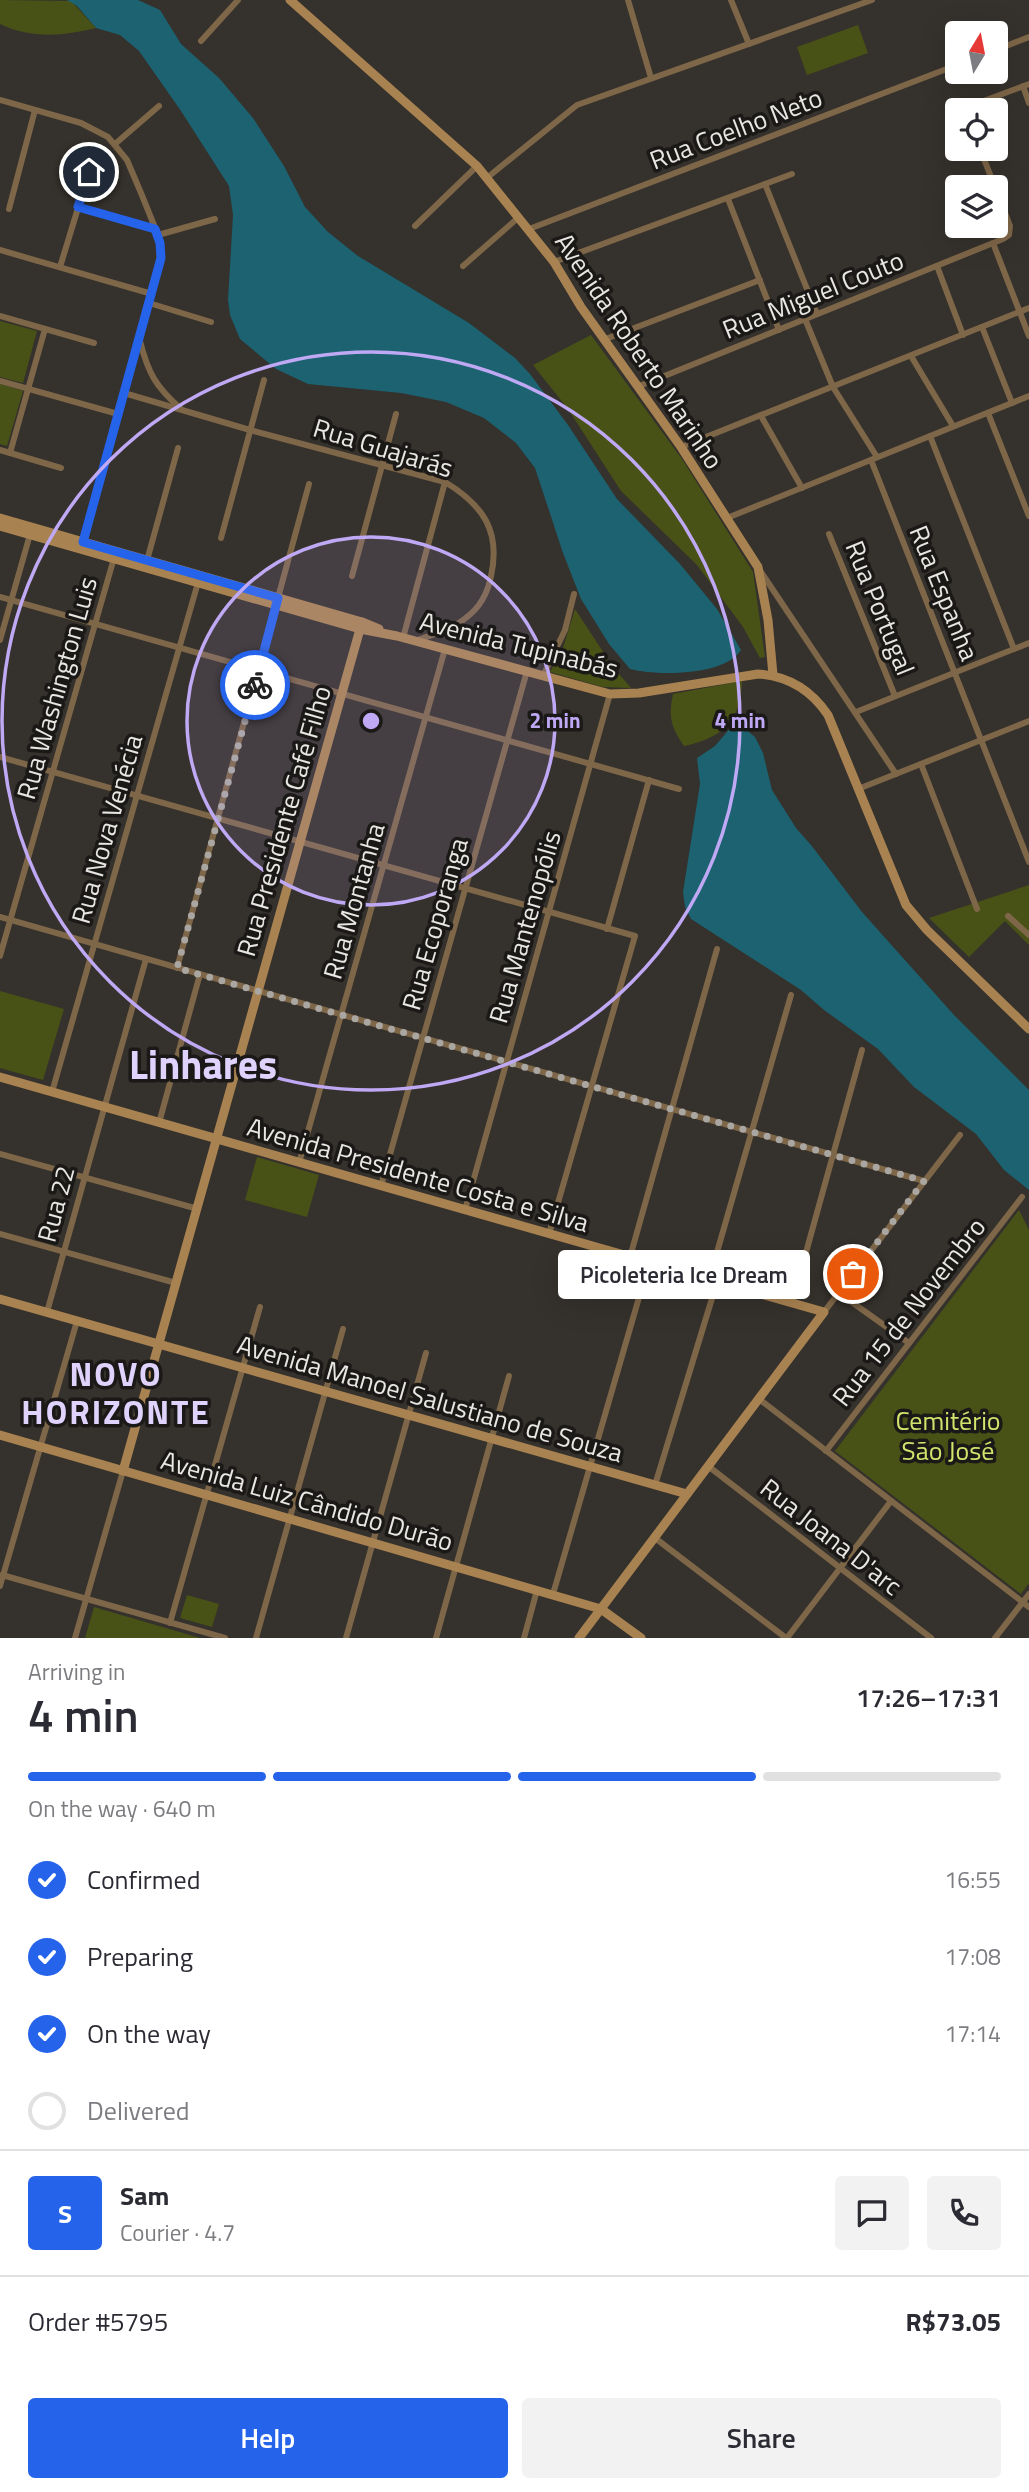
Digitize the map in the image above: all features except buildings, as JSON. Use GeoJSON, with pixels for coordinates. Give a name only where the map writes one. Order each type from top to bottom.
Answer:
{"type":"FeatureCollection","features":[{"type":"Feature","properties":{"kind":"main road","name":"Avenida Roberto Marinho"},"geometry":{"type":"LineString","coordinates":[[290,0],[488,177],[554,262],[603,341],[681,447],[758,567]]}},
{"type":"Feature","properties":{"kind":"main road","name":"Avenida Tupinabás"},"geometry":{"type":"LineString","coordinates":[[0,518],[31,531]]}},
{"type":"Feature","properties":{"kind":"main road","name":"Avenida Tupinabás"},"geometry":{"type":"LineString","coordinates":[[0,526],[31,531],[82,545],[400,637],[610,694],[639,693],[746,675],[773,675],[804,689],[821,704],[831,723],[905,905],[921,925],[1029,1029]]}},
{"type":"Feature","properties":{"kind":"main road"},"geometry":{"type":"LineString","coordinates":[[758,567],[768,620],[773,675]]}},
{"type":"Feature","properties":{"kind":"main road","name":"Rua Presidente Café Filho"},"geometry":{"type":"LineString","coordinates":[[123,1471],[361,625]]}},
{"type":"Feature","properties":{"kind":"main road","name":"Avenida Presidente Costa e Silva"},"geometry":{"type":"LineString","coordinates":[[0,1077],[824,1312]]}},
{"type":"Feature","properties":{"kind":"main road","name":"Avenida Manoel Salustiano de Souza"},"geometry":{"type":"LineString","coordinates":[[0,1299],[687,1494]]}},
{"type":"Feature","properties":{"kind":"main road"},"geometry":{"type":"LineString","coordinates":[[581,1636],[824,1312]]}},
{"type":"Feature","properties":{"kind":"main road","name":"Avenida Luiz Cândido Durão"},"geometry":{"type":"LineString","coordinates":[[0,1436],[601,1609],[641,1638]]}},
{"type":"Feature","properties":{"kind":"main road"},"geometry":{"type":"LineString","coordinates":[[570,1600],[586,1610],[587,1622],[581,1636]]}},
{"type":"Feature","properties":{"kind":"street"},"geometry":{"type":"LineString","coordinates":[[201,41],[237,0]]}},
{"type":"Feature","properties":{"kind":"street"},"geometry":{"type":"LineString","coordinates":[[628,0],[651,78]]}},
{"type":"Feature","properties":{"kind":"street"},"geometry":{"type":"LineString","coordinates":[[731,0],[749,44]]}},
{"type":"Feature","properties":{"kind":"street"},"geometry":{"type":"LineString","coordinates":[[488,177],[577,105],[872,0]]}},
{"type":"Feature","properties":{"kind":"street"},"geometry":{"type":"LineString","coordinates":[[1008,45],[1029,37]]}},
{"type":"Feature","properties":{"kind":"street","name":"Rua Coelho Neto"},"geometry":{"type":"LineString","coordinates":[[529,229],[945,70]]}},
{"type":"Feature","properties":{"kind":"street"},"geometry":{"type":"LineString","coordinates":[[993,98],[1026,85],[1029,103]]}},
{"type":"Feature","properties":{"kind":"street"},"geometry":{"type":"LineString","coordinates":[[0,100],[81,123],[108,137],[127,160],[156,232],[161,258],[82,545]]}},
{"type":"Feature","properties":{"kind":"street"},"geometry":{"type":"LineString","coordinates":[[115,144],[159,106]]}},
{"type":"Feature","properties":{"kind":"street"},"geometry":{"type":"LineString","coordinates":[[9,209],[35,110]]}},
{"type":"Feature","properties":{"kind":"street"},"geometry":{"type":"LineString","coordinates":[[415,226],[477,166]]}},
{"type":"Feature","properties":{"kind":"street"},"geometry":{"type":"LineString","coordinates":[[60,267],[89,172]]}},
{"type":"Feature","properties":{"kind":"street"},"geometry":{"type":"LineString","coordinates":[[554,262],[792,174]]}},
{"type":"Feature","properties":{"kind":"street"},"geometry":{"type":"LineString","coordinates":[[765,184],[817,314]]}},
{"type":"Feature","properties":{"kind":"street"},"geometry":{"type":"LineString","coordinates":[[728,199],[779,330]]}},
{"type":"Feature","properties":{"kind":"street"},"geometry":{"type":"LineString","coordinates":[[78,207],[156,232],[215,219]]}},
{"type":"Feature","properties":{"kind":"street"},"geometry":{"type":"LineString","coordinates":[[463,266],[519,217]]}},
{"type":"Feature","properties":{"kind":"street","name":"Rua Miguel Couto"},"geometry":{"type":"LineString","coordinates":[[637,387],[1004,238]]}},
{"type":"Feature","properties":{"kind":"street"},"geometry":{"type":"LineString","coordinates":[[993,243],[1029,336]]}},
{"type":"Feature","properties":{"kind":"street"},"geometry":{"type":"LineString","coordinates":[[0,250],[152,294]]}},
{"type":"Feature","properties":{"kind":"street"},"geometry":{"type":"LineString","coordinates":[[937,266],[963,335]]}},
{"type":"Feature","properties":{"kind":"street"},"geometry":{"type":"LineString","coordinates":[[603,341],[760,280]]}},
{"type":"Feature","properties":{"kind":"street"},"geometry":{"type":"LineString","coordinates":[[149,303],[211,322]]}},
{"type":"Feature","properties":{"kind":"street"},"geometry":{"type":"LineString","coordinates":[[681,447],[1029,308]]}},
{"type":"Feature","properties":{"kind":"street"},"geometry":{"type":"LineString","coordinates":[[0,316],[94,343]]}},
{"type":"Feature","properties":{"kind":"street","name":"Rua Espanha"},"geometry":{"type":"LineString","coordinates":[[805,319],[833,387],[874,459],[1029,862]]}},
{"type":"Feature","properties":{"kind":"street"},"geometry":{"type":"LineString","coordinates":[[982,327],[1012,402]]}},
{"type":"Feature","properties":{"kind":"street"},"geometry":{"type":"LineString","coordinates":[[10,453],[45,329]]}},
{"type":"Feature","properties":{"kind":"street"},"geometry":{"type":"LineString","coordinates":[[139,340],[147,368],[154,381],[181,410]]}},
{"type":"Feature","properties":{"kind":"street"},"geometry":{"type":"LineString","coordinates":[[911,356],[953,426]]}},
{"type":"Feature","properties":{"kind":"street"},"geometry":{"type":"LineString","coordinates":[[221,538],[264,380]]}},
{"type":"Feature","properties":{"kind":"street"},"geometry":{"type":"LineString","coordinates":[[0,382],[118,414]]}},
{"type":"Feature","properties":{"kind":"street","name":"Rua Guajarás"},"geometry":{"type":"LineString","coordinates":[[124,393],[445,482],[470,500],[488,524],[494,542],[488,591],[467,617],[448,629],[416,641]]}},
{"type":"Feature","properties":{"kind":"street"},"geometry":{"type":"LineString","coordinates":[[727,518],[1029,396]]}},
{"type":"Feature","properties":{"kind":"street"},"geometry":{"type":"LineString","coordinates":[[988,412],[1029,516]]}},
{"type":"Feature","properties":{"kind":"street"},"geometry":{"type":"LineString","coordinates":[[352,576],[396,414]]}},
{"type":"Feature","properties":{"kind":"street"},"geometry":{"type":"LineString","coordinates":[[761,416],[802,488]]}},
{"type":"Feature","properties":{"kind":"street"},"geometry":{"type":"LineString","coordinates":[[930,436],[1014,649]]}},
{"type":"Feature","properties":{"kind":"street"},"geometry":{"type":"LineString","coordinates":[[146,564],[178,448]]}},
{"type":"Feature","properties":{"kind":"street"},"geometry":{"type":"LineString","coordinates":[[0,450],[61,468]]}},
{"type":"Feature","properties":{"kind":"street"},"geometry":{"type":"LineString","coordinates":[[400,637],[445,482]]}},
{"type":"Feature","properties":{"kind":"street"},"geometry":{"type":"LineString","coordinates":[[177,968],[309,484]]}},
{"type":"Feature","properties":{"kind":"street"},"geometry":{"type":"LineString","coordinates":[[0,640],[31,531]]}},
{"type":"Feature","properties":{"kind":"street","name":"Rua Portugal"},"geometry":{"type":"LineString","coordinates":[[829,534],[895,696]]}},
{"type":"Feature","properties":{"kind":"street","name":"Rua Washington Luis"},"geometry":{"type":"LineString","coordinates":[[0,956],[115,555]]}},
{"type":"Feature","properties":{"kind":"street","name":"Avenida Roberto Marinho"},"geometry":{"type":"LineString","coordinates":[[758,567],[896,774]]}},
{"type":"Feature","properties":{"kind":"street","name":"Rua Nova Venécia"},"geometry":{"type":"LineString","coordinates":[[52,1092],[199,579]]}},
{"type":"Feature","properties":{"kind":"street"},"geometry":{"type":"LineString","coordinates":[[543,676],[565,629],[574,594]]}},
{"type":"Feature","properties":{"kind":"street"},"geometry":{"type":"LineString","coordinates":[[0,597],[680,789]]}},
{"type":"Feature","properties":{"kind":"street"},"geometry":{"type":"LineString","coordinates":[[856,712],[1029,643]]}},
{"type":"Feature","properties":{"kind":"street","name":"Rua Montanha"},"geometry":{"type":"LineString","coordinates":[[299,1163],[445,649]]}},
{"type":"Feature","properties":{"kind":"street","name":"Rua Ecoporanga"},"geometry":{"type":"LineString","coordinates":[[382,1186],[527,671]]}},
{"type":"Feature","properties":{"kind":"street","name":"Rua Mantenopólis"},"geometry":{"type":"LineString","coordinates":[[465,1210],[610,694]]}},
{"type":"Feature","properties":{"kind":"street"},"geometry":{"type":"LineString","coordinates":[[858,789],[1029,721]]}},
{"type":"Feature","properties":{"kind":"street"},"geometry":{"type":"LineString","coordinates":[[0,757],[635,936],[550,1234]]}},
{"type":"Feature","properties":{"kind":"street"},"geometry":{"type":"LineString","coordinates":[[921,764],[977,909]]}},
{"type":"Feature","properties":{"kind":"street"},"geometry":{"type":"LineString","coordinates":[[607,929],[649,780]]}},
{"type":"Feature","properties":{"kind":"street"},"geometry":{"type":"LineString","coordinates":[[1008,916],[1029,935]]}},
{"type":"Feature","properties":{"kind":"street"},"geometry":{"type":"LineString","coordinates":[[0,917],[924,1181]]}},
{"type":"Feature","properties":{"kind":"street"},"geometry":{"type":"LineString","coordinates":[[630,1257],[717,949]]}},
{"type":"Feature","properties":{"kind":"street"},"geometry":{"type":"LineString","coordinates":[[103,1107],[146,959]]}},
{"type":"Feature","properties":{"kind":"street"},"geometry":{"type":"LineString","coordinates":[[159,1123],[200,974]]}},
{"type":"Feature","properties":{"kind":"street"},"geometry":{"type":"LineString","coordinates":[[655,1485],[791,995]]}},
{"type":"Feature","properties":{"kind":"street"},"geometry":{"type":"LineString","coordinates":[[792,1303],[862,1050]]}},
{"type":"Feature","properties":{"kind":"street","name":"Rua 22"},"geometry":{"type":"LineString","coordinates":[[47,1312],[103,1107]]}},
{"type":"Feature","properties":{"kind":"street"},"geometry":{"type":"LineString","coordinates":[[824,1312],[960,1135]]}},
{"type":"Feature","properties":{"kind":"street"},"geometry":{"type":"LineString","coordinates":[[0,1154],[198,1209]]}},
{"type":"Feature","properties":{"kind":"street","name":"Rua 15 de Novembro"},"geometry":{"type":"LineString","coordinates":[[826,1451],[1022,1197]]}},
{"type":"Feature","properties":{"kind":"street"},"geometry":{"type":"LineString","coordinates":[[0,1234],[176,1283]]}},
{"type":"Feature","properties":{"kind":"street"},"geometry":{"type":"LineString","coordinates":[[553,1594],[649,1263]]}},
{"type":"Feature","properties":{"kind":"street"},"geometry":{"type":"LineString","coordinates":[[839,1293],[909,1343]]}},
{"type":"Feature","properties":{"kind":"street"},"geometry":{"type":"LineString","coordinates":[[170,1623],[260,1307]]}},
{"type":"Feature","properties":{"kind":"street"},"geometry":{"type":"LineString","coordinates":[[0,1586],[77,1321]]}},
{"type":"Feature","properties":{"kind":"street"},"geometry":{"type":"LineString","coordinates":[[256,1638],[343,1329]]}},
{"type":"Feature","properties":{"kind":"street"},"geometry":{"type":"LineString","coordinates":[[346,1638],[426,1353]]}},
{"type":"Feature","properties":{"kind":"street"},"geometry":{"type":"LineString","coordinates":[[436,1638],[509,1376]]}},
{"type":"Feature","properties":{"kind":"street"},"geometry":{"type":"LineString","coordinates":[[759,1399],[1026,1605]]}},
{"type":"Feature","properties":{"kind":"street","name":"Rua Joana D'arc"},"geometry":{"type":"LineString","coordinates":[[708,1466],[930,1638]]}},
{"type":"Feature","properties":{"kind":"street","name":"Rua Presidente Café Filho"},"geometry":{"type":"LineString","coordinates":[[75,1638],[123,1471]]}},
{"type":"Feature","properties":{"kind":"street"},"geometry":{"type":"LineString","coordinates":[[655,1538],[787,1638],[891,1501]]}},
{"type":"Feature","properties":{"kind":"street"},"geometry":{"type":"LineString","coordinates":[[2,1575],[225,1638]]}},
{"type":"Feature","properties":{"kind":"street"},"geometry":{"type":"LineString","coordinates":[[524,1638],[537,1590]]}},
{"type":"Feature","properties":{"kind":"street"},"geometry":{"type":"LineString","coordinates":[[995,1638],[1026,1605],[1029,1594]]}},
{"type":"Feature","properties":{"kind":"green space"},"geometry":{"type":"Polygon","coordinates":[[[0,0],[71,1],[96,28],[48,35],[12,29],[0,24],[0,0]]]}},
{"type":"Feature","properties":{"kind":"green space"},"geometry":{"type":"Polygon","coordinates":[[[858,25],[868,53],[807,75],[797,47],[858,25]]]}},
{"type":"Feature","properties":{"kind":"green space"},"geometry":{"type":"Polygon","coordinates":[[[0,321],[37,331],[23,383],[0,377],[0,321]]]}},
{"type":"Feature","properties":{"kind":"green space"},"geometry":{"type":"Polygon","coordinates":[[[591,335],[682,459],[753,572],[765,657],[760,658],[743,627],[697,565],[621,491],[568,409],[533,365],[591,335]]]}},
{"type":"Feature","properties":{"kind":"green space"},"geometry":{"type":"Polygon","coordinates":[[[0,384],[23,391],[7,446],[0,444],[0,384]]]}},
{"type":"Feature","properties":{"kind":"green space"},"geometry":{"type":"Polygon","coordinates":[[[575,609],[613,667],[631,688],[603,687],[550,672],[563,648],[575,609]]]}},
{"type":"Feature","properties":{"kind":"green space"},"geometry":{"type":"Polygon","coordinates":[[[742,681],[738,707],[727,726],[709,738],[684,746],[672,721],[673,694],[742,681]]]}},
{"type":"Feature","properties":{"kind":"green space"},"geometry":{"type":"Polygon","coordinates":[[[1029,885],[1029,945],[1005,921],[969,957],[929,918],[1029,885]]]}},
{"type":"Feature","properties":{"kind":"green space"},"geometry":{"type":"Polygon","coordinates":[[[0,991],[64,1009],[43,1080],[0,1068],[0,991]]]}},
{"type":"Feature","properties":{"kind":"green space"},"geometry":{"type":"Polygon","coordinates":[[[257,1157],[319,1175],[307,1217],[245,1200],[257,1157]]]}},
{"type":"Feature","properties":{"kind":"green space","name":"Cemitério São José"},"geometry":{"type":"Polygon","coordinates":[[[1019,1210],[1029,1230],[1029,1583],[1021,1594],[835,1451],[1019,1210]]]}},
{"type":"Feature","properties":{"kind":"green space"},"geometry":{"type":"Polygon","coordinates":[[[187,1595],[219,1604],[212,1627],[180,1618],[187,1595]]]}},
{"type":"Feature","properties":{"kind":"green space"},"geometry":{"type":"Polygon","coordinates":[[[94,1607],[200,1638],[85,1638],[94,1607]]]}},
{"type":"Feature","properties":{"kind":"water"},"geometry":{"type":"Polygon","coordinates":[[[67,0],[138,0],[160,10],[181,44],[219,78],[253,118],[284,166],[305,207],[328,232],[358,256],[469,323],[515,358],[568,425],[617,499],[680,564],[717,609],[741,650],[733,659],[721,665],[690,672],[656,673],[630,669],[609,644],[581,599],[535,468],[516,443],[484,418],[446,402],[401,393],[308,384],[276,369],[240,339],[230,315],[228,300],[233,215],[229,186],[139,51],[120,35],[96,28],[77,6],[67,0]]]}},
{"type":"Feature","properties":{"kind":"water"},"geometry":{"type":"Polygon","coordinates":[[[732,726],[744,728],[755,737],[763,753],[772,790],[796,828],[862,912],[954,1015],[1029,1090],[1029,1190],[1004,1170],[976,1134],[914,1087],[878,1049],[801,990],[691,919],[685,907],[683,892],[700,784],[697,758],[715,746],[732,726]]]}},
{"type":"Feature","properties":{"kind":"way so far"},"geometry":{"type":"LineString","coordinates":[[255,685],[177,968],[924,1181],[853,1274]]}},
{"type":"Feature","properties":{"kind":"place","name":"Picoleteria Ice Dream"},"geometry":{"type":"Point","coordinates":[853,1274]}},
{"type":"Feature","properties":{"kind":"district","name":"Linhares"},"geometry":{"type":"Point","coordinates":[203,1065]}},
{"type":"Feature","properties":{"kind":"district","name":"NOVO HORIZONTE"},"geometry":{"type":"Point","coordinates":[116,1393]}},
{"type":"Feature","properties":{"kind":"route"},"geometry":{"type":"LineString","coordinates":[[89,172],[78,207],[155,229],[161,258],[83,542],[278,598],[255,685]]}}]}
